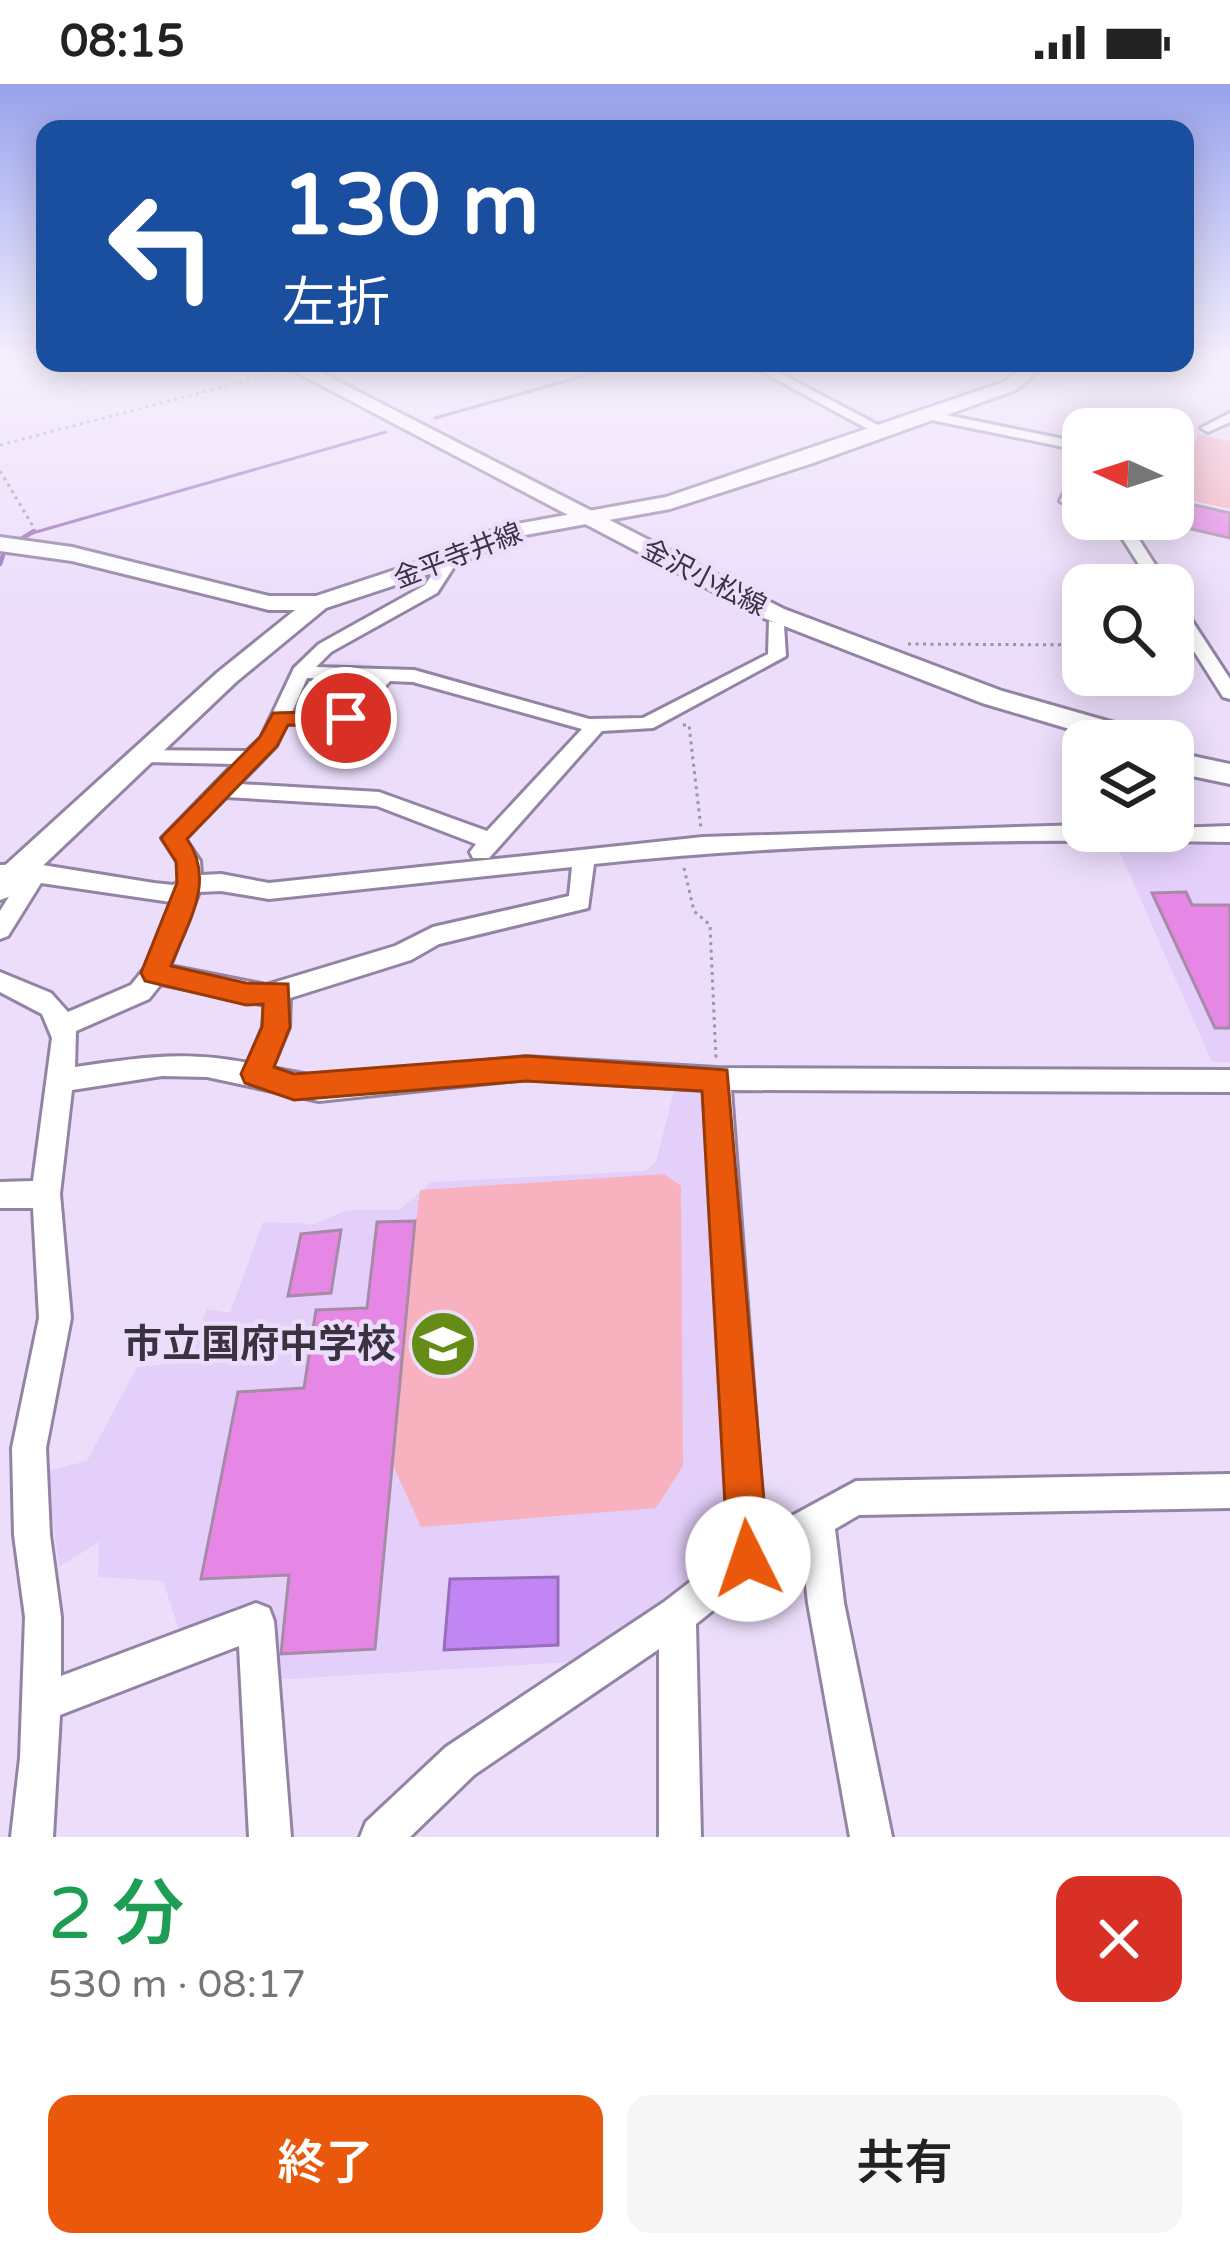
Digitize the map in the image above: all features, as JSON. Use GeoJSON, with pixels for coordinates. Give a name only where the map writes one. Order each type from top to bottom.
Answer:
{"type":"FeatureCollection","features":[{"type":"Feature","properties":{"kind":"main road","name":"金沢小松線"},"geometry":{"type":"LineString","coordinates":[[432,443],[836,640],[992,698],[1069,720]]}},
{"type":"Feature","properties":{"kind":"main road","name":"金平寺井線"},"geometry":{"type":"LineString","coordinates":[[6,544],[72,554],[269,603],[318,603],[451,560],[508,532],[670,503],[845,443]]}},
{"type":"Feature","properties":{"kind":"main road","name":"金沢小松線"},"geometry":{"type":"LineString","coordinates":[[583,520],[775,625],[957,700],[1062,731]]}},
{"type":"Feature","properties":{"kind":"main road"},"geometry":{"type":"LineString","coordinates":[[13,877],[143,755],[318,603]]}},
{"type":"Feature","properties":{"kind":"main road"},"geometry":{"type":"LineString","coordinates":[[1194,754],[1230,762]]}},
{"type":"Feature","properties":{"kind":"main road"},"geometry":{"type":"LineString","coordinates":[[1194,766],[1230,774]]}},
{"type":"Feature","properties":{"kind":"street"},"geometry":{"type":"LineString","coordinates":[[63,1025],[140,992],[155,973],[190,883],[189,861],[173,838],[253,758],[280,718],[300,672],[325,648],[431,590],[451,560]]}},
{"type":"Feature","properties":{"kind":"street"},"geometry":{"type":"LineString","coordinates":[[300,672],[414,676],[597,725],[646,724],[777,656],[775,625]]}},
{"type":"Feature","properties":{"kind":"street"},"geometry":{"type":"LineString","coordinates":[[1194,637],[1230,693]]}},
{"type":"Feature","properties":{"kind":"street"},"geometry":{"type":"LineString","coordinates":[[280,718],[346,718],[357,712],[385,675]]}},
{"type":"Feature","properties":{"kind":"street"},"geometry":{"type":"LineString","coordinates":[[466,868],[597,725]]}},
{"type":"Feature","properties":{"kind":"street"},"geometry":{"type":"LineString","coordinates":[[143,755],[253,758]]}},
{"type":"Feature","properties":{"kind":"street"},"geometry":{"type":"LineString","coordinates":[[221,790],[379,800],[491,841]]}},
{"type":"Feature","properties":{"kind":"street"},"geometry":{"type":"LineString","coordinates":[[0,930],[13,877],[176,894],[190,883],[218,882],[269,891],[692,846],[1112,832],[1230,834]]}},
{"type":"Feature","properties":{"kind":"street"},"geometry":{"type":"LineString","coordinates":[[155,973],[246,994],[278,992],[404,953],[433,936],[580,902],[584,857]]}},
{"type":"Feature","properties":{"kind":"street"},"geometry":{"type":"LineString","coordinates":[[0,982],[45,997],[63,1025],[46,1193],[55,1318],[29,1448],[32,1535],[43,1617],[43,1702],[32,1837]]}},
{"type":"Feature","properties":{"kind":"street"},"geometry":{"type":"LineString","coordinates":[[256,1074],[276,1027],[278,992]]}},
{"type":"Feature","properties":{"kind":"street"},"geometry":{"type":"LineString","coordinates":[[58,1081],[162,1065],[256,1074],[294,1087],[319,1088],[526,1068],[717,1079],[1230,1081]]}},
{"type":"Feature","properties":{"kind":"street"},"geometry":{"type":"LineString","coordinates":[[717,1079],[748,1559]]}},
{"type":"Feature","properties":{"kind":"street"},"geometry":{"type":"LineString","coordinates":[[0,1195],[46,1193]]}},
{"type":"Feature","properties":{"kind":"street"},"geometry":{"type":"LineString","coordinates":[[381,1837],[460,1761],[676,1615],[748,1559],[856,1498],[1230,1491]]}},
{"type":"Feature","properties":{"kind":"street"},"geometry":{"type":"LineString","coordinates":[[816,1521],[871,1837]]}},
{"type":"Feature","properties":{"kind":"street"},"geometry":{"type":"LineString","coordinates":[[676,1615],[680,1837]]}},
{"type":"Feature","properties":{"kind":"street"},"geometry":{"type":"LineString","coordinates":[[43,1702],[256,1621],[271,1837]]}},
{"type":"Feature","properties":{"kind":"path"},"geometry":{"type":"LineString","coordinates":[[0,471],[34,528]]}},
{"type":"Feature","properties":{"kind":"path"},"geometry":{"type":"LineString","coordinates":[[895,644],[1062,644]]}},
{"type":"Feature","properties":{"kind":"path"},"geometry":{"type":"LineString","coordinates":[[646,724],[689,725],[694,911],[710,925],[717,1079]]}},
{"type":"Feature","properties":{"kind":"shaded area"},"geometry":{"type":"Polygon","coordinates":[[[1195,443],[1230,443],[1230,509],[1194,501],[1195,443]]]}},
{"type":"Feature","properties":{"kind":"shaded area"},"geometry":{"type":"Polygon","coordinates":[[[1194,840],[1230,840],[1230,1062],[1212,1062],[1120,852],[1194,852],[1194,840]]]}},
{"type":"Feature","properties":{"kind":"shaded area"},"geometry":{"type":"Polygon","coordinates":[[[676,1083],[711,1085],[744,1550],[572,1662],[272,1680],[269,1608],[235,1607],[181,1636],[163,1581],[98,1577],[99,1542],[59,1567],[46,1471],[87,1461],[137,1367],[187,1362],[207,1309],[230,1313],[263,1222],[314,1224],[347,1210],[400,1210],[431,1182],[644,1171],[656,1162],[676,1083]]]}},
{"type":"Feature","properties":{"kind":"shaded area"},"geometry":{"type":"Polygon","coordinates":[[[664,1174],[681,1186],[683,1466],[656,1508],[421,1527],[387,1452],[420,1190],[664,1174]]]}},
{"type":"Feature","properties":{"kind":"shaded area"},"geometry":{"type":"Polygon","coordinates":[[[558,1577],[558,1645],[444,1650],[450,1579],[558,1577]]]}},
{"type":"Feature","properties":{"kind":"building"},"geometry":{"type":"Polygon","coordinates":[[[1194,505],[1230,513],[1230,538],[1194,530],[1194,505]]]}},
{"type":"Feature","properties":{"kind":"building"},"geometry":{"type":"Polygon","coordinates":[[[1186,892],[1192,905],[1230,905],[1230,1028],[1215,1028],[1152,893],[1186,892]]]}},
{"type":"Feature","properties":{"kind":"building"},"geometry":{"type":"Polygon","coordinates":[[[415,1221],[375,1649],[281,1654],[289,1575],[201,1579],[238,1392],[304,1388],[316,1310],[367,1308],[377,1222],[415,1221]]]}},
{"type":"Feature","properties":{"kind":"building"},"geometry":{"type":"Polygon","coordinates":[[[341,1230],[331,1293],[288,1296],[301,1234],[341,1230]]]}},
{"type":"Feature","properties":{"kind":"waterway"},"geometry":{"type":"LineString","coordinates":[[29,534],[348,443]]}},
{"type":"Feature","properties":{"kind":"waterway"},"geometry":{"type":"LineString","coordinates":[[29,534],[34,531]]}},
{"type":"Feature","properties":{"kind":"waterway"},"geometry":{"type":"LineString","coordinates":[[0,564],[5,549],[29,534]]}},
{"type":"Feature","properties":{"kind":"place","name":"市立国府中学校"},"geometry":{"type":"Point","coordinates":[443,1344]}},
{"type":"Feature","properties":{"kind":"route"},"geometry":{"type":"LineString","coordinates":[[346,718],[280,718],[269,741],[173,838],[189,861],[190,883],[155,973],[246,994],[278,992],[276,1027],[256,1074],[294,1087],[526,1068],[717,1079],[748,1559]]}}]}
